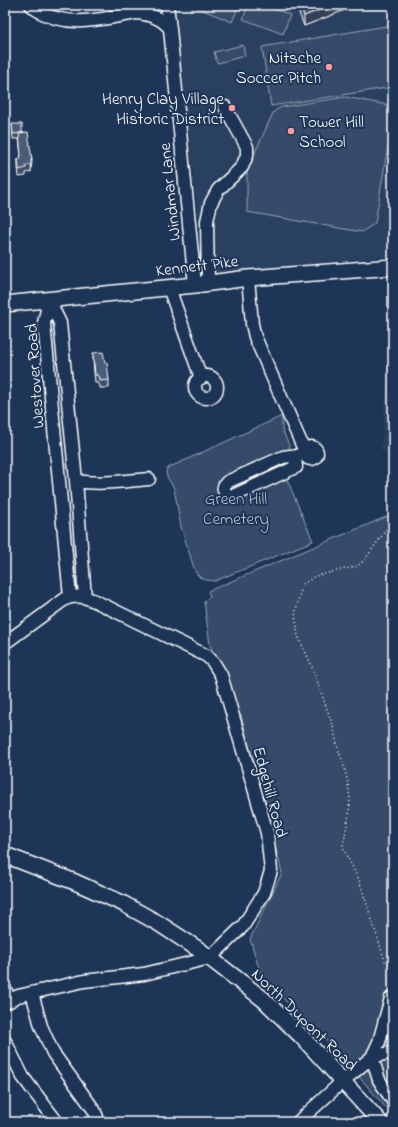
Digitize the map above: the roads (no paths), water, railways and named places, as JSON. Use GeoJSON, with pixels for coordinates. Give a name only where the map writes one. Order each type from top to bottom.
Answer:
{"type":"FeatureCollection","features":[{"type":"Feature","properties":{"kind":"main road","name":"Kennett Pike"},"geometry":{"type":"LineString","coordinates":[[5,304],[169,288],[248,278],[393,267]]}},
{"type":"Feature","properties":{"kind":"main road","name":"North Dupont Road"},"geometry":{"type":"LineString","coordinates":[[5,855],[75,882],[122,903],[158,923],[210,958],[263,999],[302,1037],[380,1122]]}},
{"type":"Feature","properties":{"kind":"street"},"geometry":{"type":"LineString","coordinates":[[31,5],[41,12],[52,16],[69,20],[83,21],[144,13],[163,21],[170,29]]}},
{"type":"Feature","properties":{"kind":"street","name":"Windmar Lane"},"geometry":{"type":"LineString","coordinates":[[167,5],[202,284]]}},
{"type":"Feature","properties":{"kind":"street"},"geometry":{"type":"LineString","coordinates":[[202,284],[207,221],[211,203],[218,190],[242,167],[248,155],[247,147],[225,107]]}},
{"type":"Feature","properties":{"kind":"street"},"geometry":{"type":"LineString","coordinates":[[248,278],[252,324],[255,337],[300,455],[296,467],[234,495],[230,496],[223,488],[226,482],[283,456],[300,455]]}},
{"type":"Feature","properties":{"kind":"street"},"geometry":{"type":"LineString","coordinates":[[169,288],[201,378]]}},
{"type":"Feature","properties":{"kind":"street","name":"Westover Road"},"geometry":{"type":"LineString","coordinates":[[49,300],[60,323],[76,481],[85,597]]}},
{"type":"Feature","properties":{"kind":"street","name":"Westover Road"},"geometry":{"type":"LineString","coordinates":[[49,300],[44,323],[70,597]]}},
{"type":"Feature","properties":{"kind":"street"},"geometry":{"type":"LineString","coordinates":[[76,481],[87,483],[112,483],[149,479]]}},
{"type":"Feature","properties":{"kind":"street"},"geometry":{"type":"LineString","coordinates":[[5,643],[65,599],[70,597]]}},
{"type":"Feature","properties":{"kind":"street","name":"Edgehill Road"},"geometry":{"type":"LineString","coordinates":[[70,597],[85,597],[206,655],[213,662],[221,676],[267,833],[271,871],[264,892],[243,926],[210,958]]}},
{"type":"Feature","properties":{"kind":"street"},"geometry":{"type":"LineString","coordinates":[[5,989],[7,1002],[18,996],[84,981],[144,974],[210,958]]}},
{"type":"Feature","properties":{"kind":"street"},"geometry":{"type":"LineString","coordinates":[[32,993],[41,1026],[53,1053],[94,1110],[99,1122]]}},
{"type":"Feature","properties":{"kind":"street"},"geometry":{"type":"LineString","coordinates":[[298,1122],[372,1057],[379,1042],[391,998],[393,996]]}},
{"type":"Feature","properties":{"kind":"street"},"geometry":{"type":"LineString","coordinates":[[5,1041],[23,1077],[57,1122]]}},
{"type":"Feature","properties":{"kind":"street"},"geometry":{"type":"LineString","coordinates":[[372,1057],[393,1052]]}},
{"type":"Feature","properties":{"kind":"street"},"geometry":{"type":"LineString","coordinates":[[372,1057],[379,1080],[393,1101]]}},
{"type":"Feature","properties":{"kind":"place","name":"Nitsche Soccer Pitch"},"geometry":{"type":"Point","coordinates":[329,67]}},
{"type":"Feature","properties":{"kind":"place","name":"Henry Clay Village Historic District"},"geometry":{"type":"Point","coordinates":[232,108]}},
{"type":"Feature","properties":{"kind":"place","name":"Tower Hill School"},"geometry":{"type":"Point","coordinates":[291,131]}},
{"type":"Feature","properties":{"kind":"park label","name":"Green Hill Cemetery"},"geometry":{"type":"Point","coordinates":[236,508]}}]}
